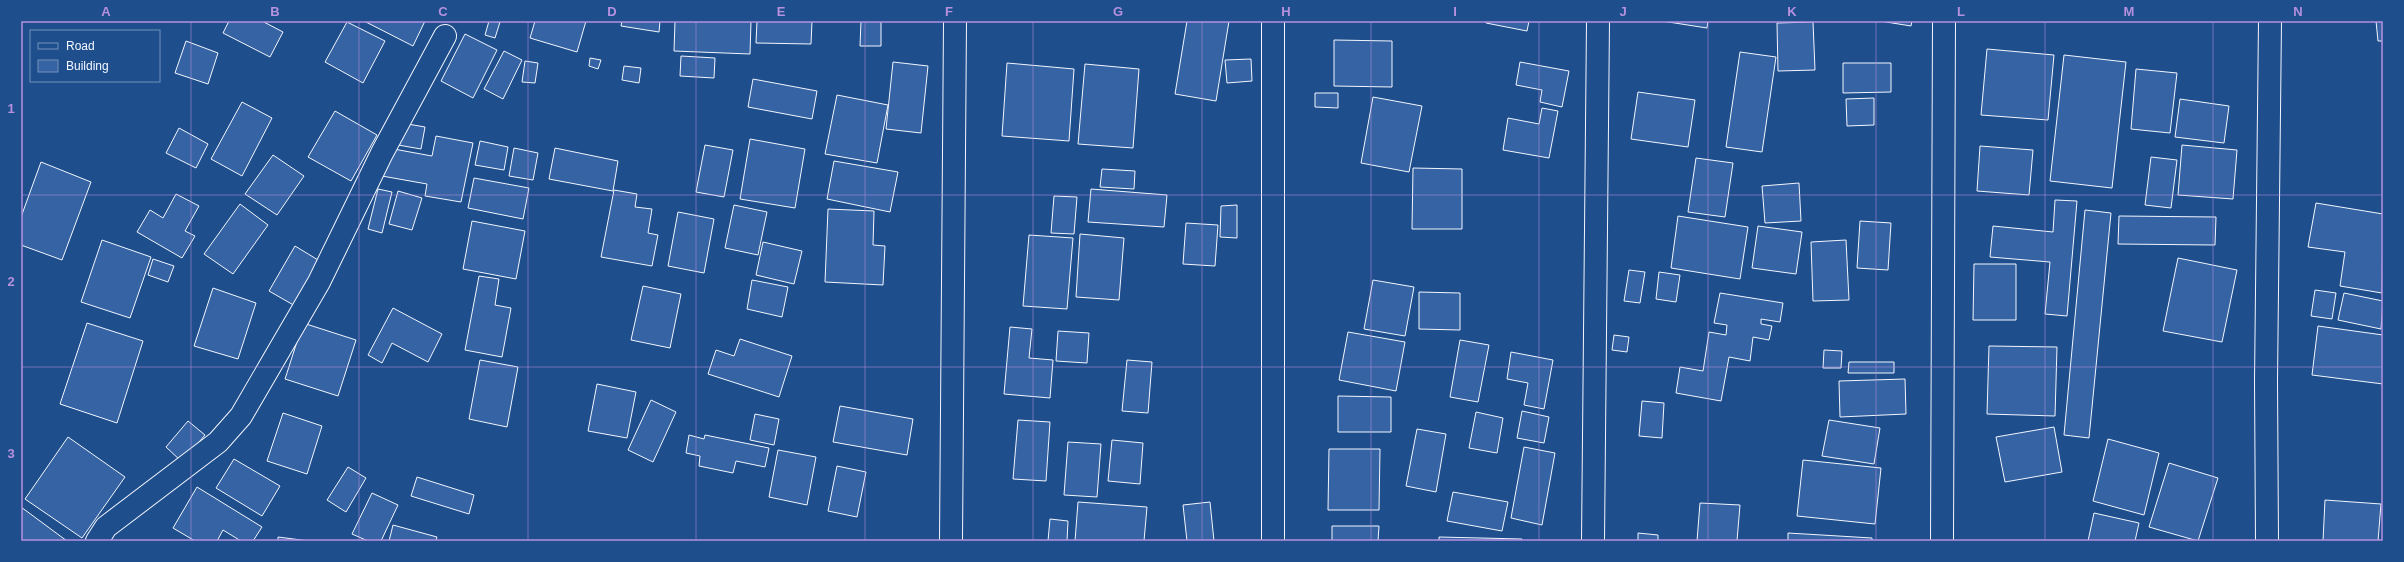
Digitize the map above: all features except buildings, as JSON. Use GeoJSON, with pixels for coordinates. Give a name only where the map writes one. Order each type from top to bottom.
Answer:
{"type":"FeatureCollection","features":[{"type":"Feature","properties":{"kind":"street"},"geometry":{"type":"LineString","coordinates":[[951,541],[954,21]]}},
{"type":"Feature","properties":{"kind":"street"},"geometry":{"type":"LineString","coordinates":[[1273,21],[1273,541]]}},
{"type":"Feature","properties":{"kind":"street"},"geometry":{"type":"LineString","coordinates":[[1593,541],[1598,21]]}},
{"type":"Feature","properties":{"kind":"street"},"geometry":{"type":"LineString","coordinates":[[1942,541],[1944,21]]}},
{"type":"Feature","properties":{"kind":"street"},"geometry":{"type":"LineString","coordinates":[[2267,541],[2266,381],[2270,21]]}},
{"type":"Feature","properties":{"kind":"street"},"geometry":{"type":"LineString","coordinates":[[97,541],[106,528],[218,442],[241,416],[318,282],[382,153],[446,36]]}}]}
